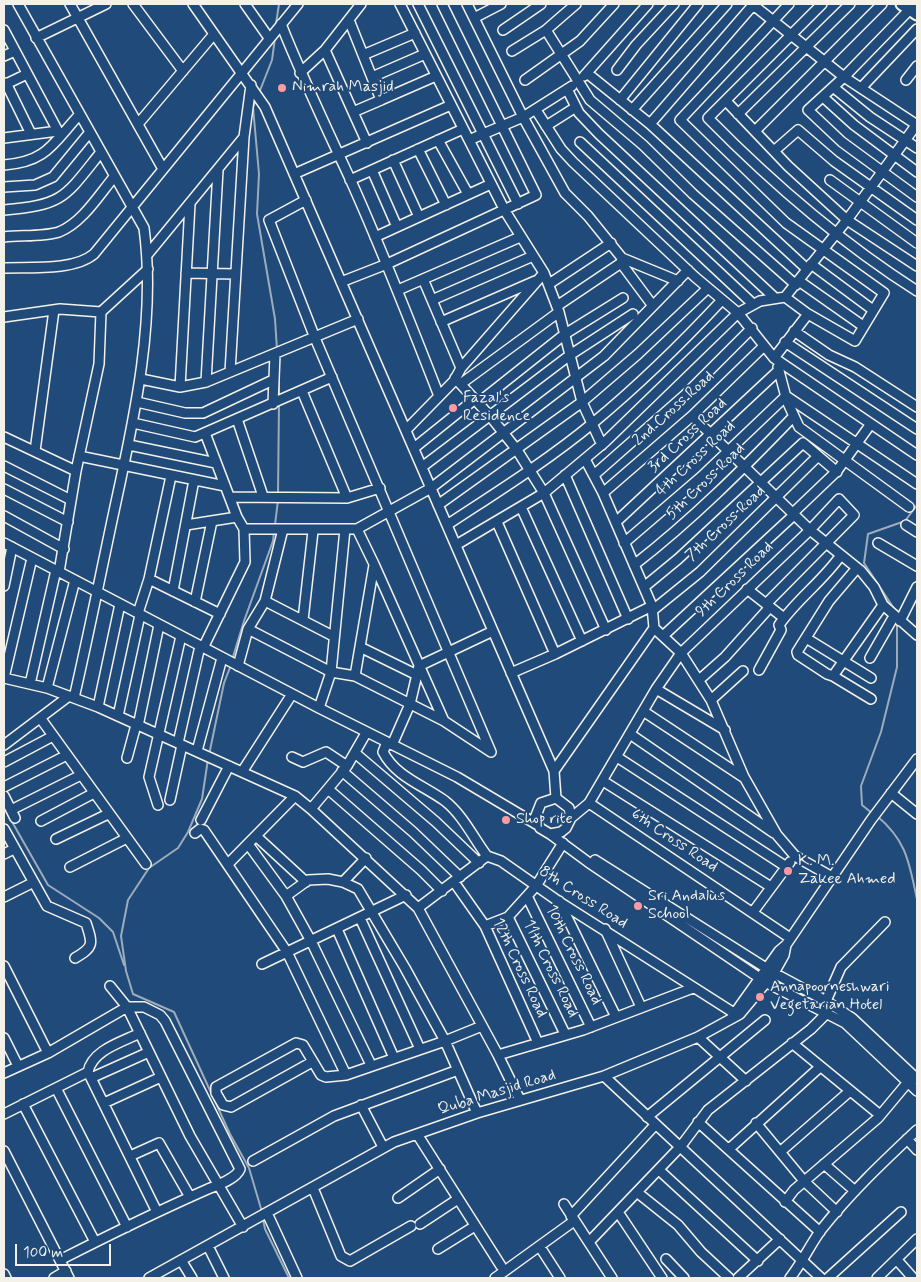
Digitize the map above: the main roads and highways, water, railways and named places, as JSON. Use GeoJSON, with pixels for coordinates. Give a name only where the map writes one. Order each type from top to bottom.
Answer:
{"type":"FeatureCollection","features":[{"type":"Feature","properties":{"kind":"waterway"},"geometry":{"type":"LineString","coordinates":[[276,24],[279,4]]}},
{"type":"Feature","properties":{"kind":"waterway"},"geometry":{"type":"LineString","coordinates":[[259,93],[272,60],[275,38]]}},
{"type":"Feature","properties":{"kind":"waterway"},"geometry":{"type":"LineString","coordinates":[[256,100],[253,107],[259,174],[257,214],[275,319],[277,350]]}},
{"type":"Feature","properties":{"kind":"waterway"},"geometry":{"type":"LineString","coordinates":[[279,370],[279,398]]}},
{"type":"Feature","properties":{"kind":"waterway"},"geometry":{"type":"LineString","coordinates":[[278,495],[279,402]]}},
{"type":"Feature","properties":{"kind":"waterway"},"geometry":{"type":"LineString","coordinates":[[275,525],[278,500]]}},
{"type":"Feature","properties":{"kind":"waterway"},"geometry":{"type":"LineString","coordinates":[[895,610],[864,563],[868,534],[905,521],[917,505]]}},
{"type":"Feature","properties":{"kind":"waterway"},"geometry":{"type":"LineString","coordinates":[[232,660],[273,541],[274,532]]}},
{"type":"Feature","properties":{"kind":"waterway"},"geometry":{"type":"LineString","coordinates":[[873,814],[862,805],[861,786],[881,732],[897,667],[897,622]]}},
{"type":"Feature","properties":{"kind":"waterway"},"geometry":{"type":"LineString","coordinates":[[209,755],[224,683],[231,665]]}},
{"type":"Feature","properties":{"kind":"waterway"},"geometry":{"type":"LineString","coordinates":[[126,971],[121,936],[128,900],[149,868],[178,848],[188,832],[202,799],[208,759]]}},
{"type":"Feature","properties":{"kind":"waterway"},"geometry":{"type":"LineString","coordinates":[[877,816],[895,834],[901,844],[909,864],[917,899]]}},
{"type":"Feature","properties":{"kind":"waterway"},"geometry":{"type":"LineString","coordinates":[[11,820],[48,885],[99,918],[113,932],[124,965]]}},
{"type":"Feature","properties":{"kind":"waterway"},"geometry":{"type":"LineString","coordinates":[[126,971],[133,994],[174,1012],[230,1134],[249,1168],[262,1212]]}},
{"type":"Feature","properties":{"kind":"waterway"},"geometry":{"type":"LineString","coordinates":[[263,1219],[265,1229],[289,1278]]}},
{"type":"Feature","properties":{"kind":"place","name":"Nimrah Masjid"},"geometry":{"type":"Point","coordinates":[282,88]}},
{"type":"Feature","properties":{"kind":"place","name":"Fazal's Residence"},"geometry":{"type":"Point","coordinates":[453,408]}},
{"type":"Feature","properties":{"kind":"place","name":"Shop rite"},"geometry":{"type":"Point","coordinates":[506,820]}},
{"type":"Feature","properties":{"kind":"place","name":"K. M. Zakee Ahmed"},"geometry":{"type":"Point","coordinates":[788,871]}},
{"type":"Feature","properties":{"kind":"place","name":"Sri Andalus School"},"geometry":{"type":"Point","coordinates":[638,906]}},
{"type":"Feature","properties":{"kind":"place","name":"Annapoorneshwari Vegetarian Hotel"},"geometry":{"type":"Point","coordinates":[760,997]}}]}
